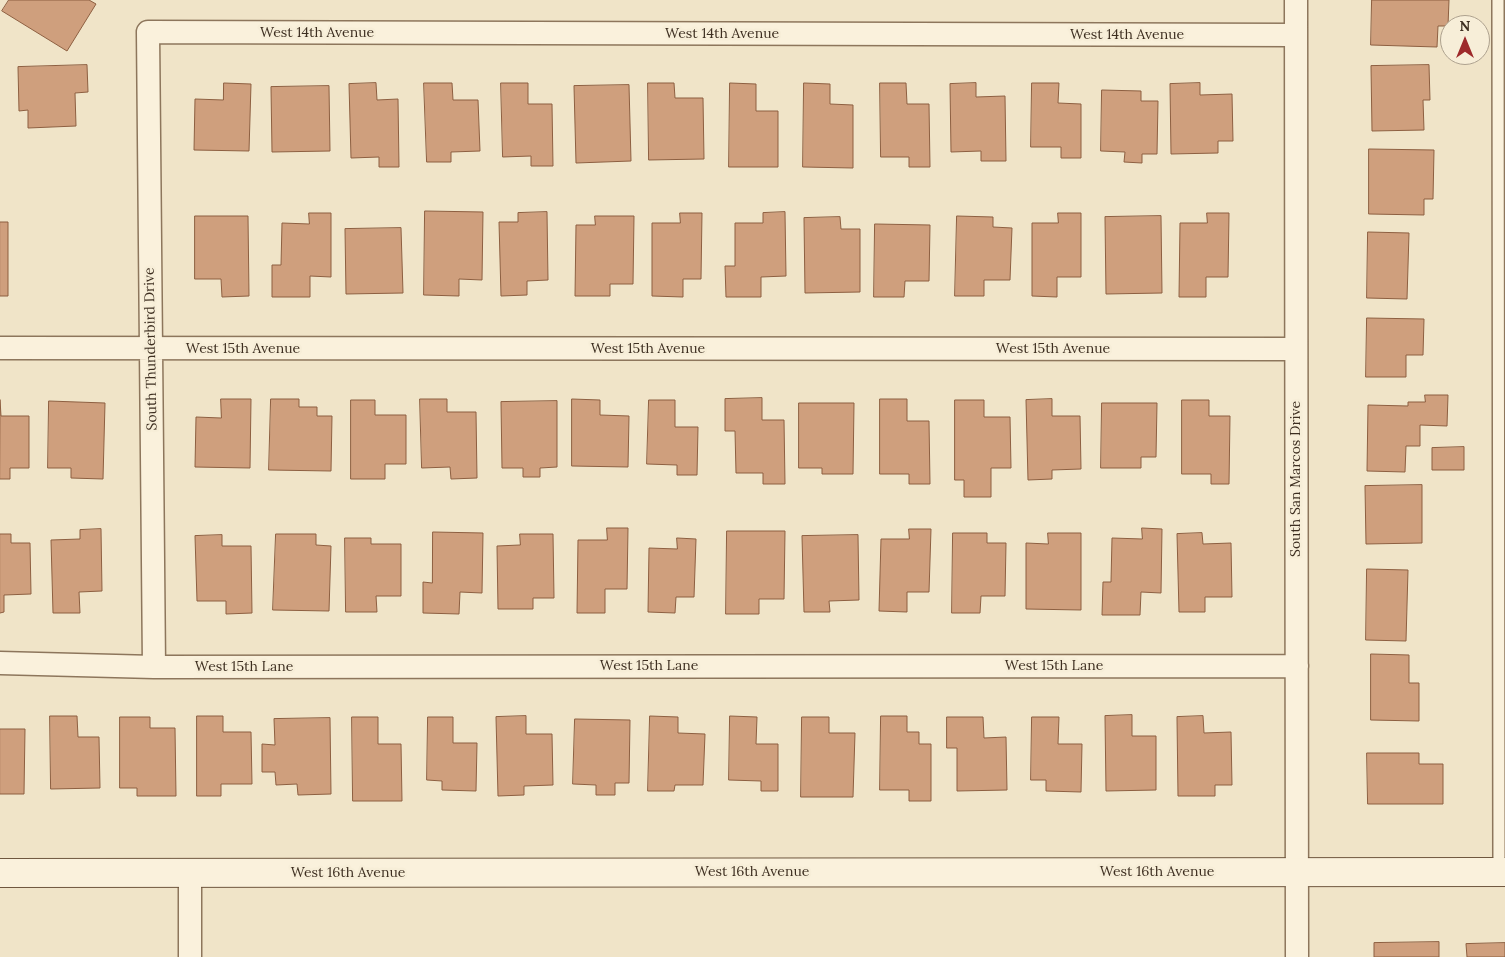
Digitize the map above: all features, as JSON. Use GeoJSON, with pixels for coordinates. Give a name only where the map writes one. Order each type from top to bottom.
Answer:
{"type":"FeatureCollection","features":[{"type":"Feature","properties":{"kind":"street","name":"South San Marcos Drive"},"geometry":{"type":"LineString","coordinates":[[1296,0],[1297,957]]}},
{"type":"Feature","properties":{"kind":"street","name":"West 14th Avenue"},"geometry":{"type":"LineString","coordinates":[[148,32],[1296,35]]}},
{"type":"Feature","properties":{"kind":"street","name":"South Thunderbird Drive"},"geometry":{"type":"LineString","coordinates":[[148,32],[154,667]]}},
{"type":"Feature","properties":{"kind":"street","name":"West 15th Avenue"},"geometry":{"type":"LineString","coordinates":[[0,348],[1296,349]]}},
{"type":"Feature","properties":{"kind":"street","name":"West 15th Lane"},"geometry":{"type":"LineString","coordinates":[[0,663],[154,667],[1297,666]]}},
{"type":"Feature","properties":{"kind":"street","name":"West 16th Avenue"},"geometry":{"type":"LineString","coordinates":[[0,873],[1502,872]]}},
{"type":"Feature","properties":{"kind":"street"},"geometry":{"type":"LineString","coordinates":[[190,874],[190,957]]}},
{"type":"Feature","properties":{"kind":"lane"},"geometry":{"type":"LineString","coordinates":[[1498,0],[1502,872]]}},
{"type":"Feature","properties":{"kind":"building"},"geometry":{"type":"Polygon","coordinates":[[[9,0],[89,0],[96,4],[67,51],[2,11],[9,0]]]}},
{"type":"Feature","properties":{"kind":"building"},"geometry":{"type":"Polygon","coordinates":[[[1372,0],[1449,0],[1448,15],[1440,15],[1437,47],[1371,45],[1372,0]]]}},
{"type":"Feature","properties":{"kind":"building"},"geometry":{"type":"Polygon","coordinates":[[[87,65],[88,92],[75,93],[76,126],[28,128],[28,110],[19,111],[18,67],[87,65]]]}},
{"type":"Feature","properties":{"kind":"building"},"geometry":{"type":"Polygon","coordinates":[[[1429,65],[1430,100],[1423,100],[1424,130],[1372,131],[1371,66],[1429,65]]]}},
{"type":"Feature","properties":{"kind":"building"},"geometry":{"type":"Polygon","coordinates":[[[224,83],[251,84],[249,151],[194,150],[195,99],[223,100],[224,83]]]}},
{"type":"Feature","properties":{"kind":"building"},"geometry":{"type":"Polygon","coordinates":[[[376,83],[377,100],[398,99],[399,167],[379,167],[379,157],[351,158],[349,84],[376,83]]]}},
{"type":"Feature","properties":{"kind":"building"},"geometry":{"type":"Polygon","coordinates":[[[424,83],[452,83],[453,100],[478,100],[480,151],[451,152],[451,162],[427,162],[424,83]]]}},
{"type":"Feature","properties":{"kind":"building"},"geometry":{"type":"Polygon","coordinates":[[[501,83],[528,83],[528,104],[552,104],[553,166],[531,166],[531,156],[503,157],[501,83]]]}},
{"type":"Feature","properties":{"kind":"building"},"geometry":{"type":"Polygon","coordinates":[[[648,83],[674,83],[675,98],[703,98],[704,159],[649,160],[648,83]]]}},
{"type":"Feature","properties":{"kind":"building"},"geometry":{"type":"Polygon","coordinates":[[[730,83],[756,84],[756,111],[778,111],[778,167],[729,167],[730,83]]]}},
{"type":"Feature","properties":{"kind":"building"},"geometry":{"type":"Polygon","coordinates":[[[804,83],[830,84],[830,104],[853,105],[853,168],[803,167],[804,83]]]}},
{"type":"Feature","properties":{"kind":"building"},"geometry":{"type":"Polygon","coordinates":[[[880,83],[906,83],[907,104],[929,104],[930,167],[909,167],[909,157],[881,157],[880,83]]]}},
{"type":"Feature","properties":{"kind":"building"},"geometry":{"type":"Polygon","coordinates":[[[976,83],[976,97],[1005,96],[1006,161],[981,161],[981,151],[951,152],[950,84],[976,83]]]}},
{"type":"Feature","properties":{"kind":"building"},"geometry":{"type":"Polygon","coordinates":[[[1032,83],[1059,83],[1058,103],[1081,104],[1081,158],[1061,158],[1061,147],[1031,147],[1032,83]]]}},
{"type":"Feature","properties":{"kind":"building"},"geometry":{"type":"Polygon","coordinates":[[[1200,83],[1200,95],[1232,94],[1233,141],[1218,141],[1218,153],[1171,154],[1170,84],[1200,83]]]}},
{"type":"Feature","properties":{"kind":"building"},"geometry":{"type":"Polygon","coordinates":[[[629,85],[631,161],[576,163],[574,86],[629,85]]]}},
{"type":"Feature","properties":{"kind":"building"},"geometry":{"type":"Polygon","coordinates":[[[329,86],[330,151],[272,152],[271,87],[329,86]]]}},
{"type":"Feature","properties":{"kind":"building"},"geometry":{"type":"Polygon","coordinates":[[[1102,90],[1141,91],[1141,101],[1158,101],[1157,154],[1142,154],[1142,163],[1124,162],[1125,152],[1101,151],[1102,90]]]}},
{"type":"Feature","properties":{"kind":"building"},"geometry":{"type":"Polygon","coordinates":[[[1369,149],[1434,150],[1433,199],[1424,199],[1424,215],[1369,214],[1369,149]]]}},
{"type":"Feature","properties":{"kind":"building"},"geometry":{"type":"Polygon","coordinates":[[[425,211],[483,212],[482,280],[459,279],[459,296],[424,295],[425,211]]]}},
{"type":"Feature","properties":{"kind":"building"},"geometry":{"type":"Polygon","coordinates":[[[547,212],[548,280],[527,281],[527,295],[501,296],[499,222],[518,222],[518,213],[547,212]]]}},
{"type":"Feature","properties":{"kind":"building"},"geometry":{"type":"Polygon","coordinates":[[[785,212],[786,276],[761,277],[761,297],[726,297],[725,266],[735,266],[735,223],[763,223],[763,213],[785,212]]]}},
{"type":"Feature","properties":{"kind":"building"},"geometry":{"type":"Polygon","coordinates":[[[309,213],[331,213],[331,277],[310,276],[310,297],[272,297],[272,265],[281,265],[282,223],[309,224],[309,213]]]}},
{"type":"Feature","properties":{"kind":"building"},"geometry":{"type":"Polygon","coordinates":[[[680,213],[702,213],[701,279],[683,279],[683,297],[652,296],[652,223],[680,223],[680,213]]]}},
{"type":"Feature","properties":{"kind":"building"},"geometry":{"type":"Polygon","coordinates":[[[1058,213],[1081,213],[1081,277],[1057,277],[1057,297],[1032,296],[1032,223],[1058,223],[1058,213]]]}},
{"type":"Feature","properties":{"kind":"building"},"geometry":{"type":"Polygon","coordinates":[[[1207,213],[1229,213],[1228,277],[1206,277],[1206,297],[1179,297],[1180,223],[1207,223],[1207,213]]]}},
{"type":"Feature","properties":{"kind":"building"},"geometry":{"type":"Polygon","coordinates":[[[195,216],[248,216],[249,296],[222,297],[221,279],[195,279],[195,216]]]}},
{"type":"Feature","properties":{"kind":"building"},"geometry":{"type":"Polygon","coordinates":[[[595,216],[634,216],[633,284],[610,284],[610,296],[575,296],[576,225],[595,225],[595,216]]]}},
{"type":"Feature","properties":{"kind":"building"},"geometry":{"type":"Polygon","coordinates":[[[957,216],[993,217],[993,227],[1012,228],[1010,280],[984,280],[984,296],[955,296],[957,216]]]}},
{"type":"Feature","properties":{"kind":"building"},"geometry":{"type":"Polygon","coordinates":[[[1161,216],[1162,293],[1106,294],[1105,217],[1161,216]]]}},
{"type":"Feature","properties":{"kind":"building"},"geometry":{"type":"Polygon","coordinates":[[[840,217],[841,229],[860,229],[860,292],[805,293],[804,218],[840,217]]]}},
{"type":"Feature","properties":{"kind":"building"},"geometry":{"type":"Polygon","coordinates":[[[0,222],[8,222],[8,296],[0,296],[0,222]]]}},
{"type":"Feature","properties":{"kind":"building"},"geometry":{"type":"Polygon","coordinates":[[[875,224],[930,225],[929,281],[905,281],[904,297],[874,297],[875,224]]]}},
{"type":"Feature","properties":{"kind":"building"},"geometry":{"type":"Polygon","coordinates":[[[401,228],[403,293],[346,294],[345,229],[401,228]]]}},
{"type":"Feature","properties":{"kind":"building"},"geometry":{"type":"Polygon","coordinates":[[[1368,232],[1409,233],[1407,299],[1367,298],[1368,232]]]}},
{"type":"Feature","properties":{"kind":"building"},"geometry":{"type":"Polygon","coordinates":[[[1367,318],[1424,319],[1423,355],[1406,355],[1406,377],[1366,377],[1367,318]]]}},
{"type":"Feature","properties":{"kind":"building"},"geometry":{"type":"Polygon","coordinates":[[[1425,395],[1448,395],[1447,426],[1420,425],[1420,446],[1406,446],[1405,472],[1367,471],[1368,405],[1408,406],[1408,402],[1425,402],[1425,395]]]}},
{"type":"Feature","properties":{"kind":"building"},"geometry":{"type":"Polygon","coordinates":[[[762,398],[762,420],[784,420],[785,484],[763,484],[763,473],[736,473],[735,431],[725,431],[725,399],[762,398]]]}},
{"type":"Feature","properties":{"kind":"building"},"geometry":{"type":"Polygon","coordinates":[[[221,399],[251,399],[250,468],[195,467],[196,417],[221,418],[221,399]]]}},
{"type":"Feature","properties":{"kind":"building"},"geometry":{"type":"Polygon","coordinates":[[[271,399],[299,399],[299,407],[317,407],[317,416],[332,416],[331,471],[269,470],[271,399]]]}},
{"type":"Feature","properties":{"kind":"building"},"geometry":{"type":"Polygon","coordinates":[[[420,399],[447,399],[447,412],[476,412],[477,478],[451,479],[450,467],[422,468],[420,399]]]}},
{"type":"Feature","properties":{"kind":"building"},"geometry":{"type":"Polygon","coordinates":[[[572,399],[600,400],[600,415],[629,416],[628,467],[572,466],[572,399]]]}},
{"type":"Feature","properties":{"kind":"building"},"geometry":{"type":"Polygon","coordinates":[[[880,399],[907,399],[907,421],[929,421],[930,484],[909,484],[909,474],[880,474],[880,399]]]}},
{"type":"Feature","properties":{"kind":"building"},"geometry":{"type":"Polygon","coordinates":[[[1052,399],[1052,416],[1080,416],[1081,469],[1052,470],[1052,479],[1028,480],[1026,400],[1052,399]]]}},
{"type":"Feature","properties":{"kind":"building"},"geometry":{"type":"Polygon","coordinates":[[[0,400],[1,416],[29,416],[29,468],[10,468],[10,479],[0,479],[0,400]]]}},
{"type":"Feature","properties":{"kind":"building"},"geometry":{"type":"Polygon","coordinates":[[[351,400],[375,400],[375,415],[406,415],[406,464],[385,464],[385,479],[351,479],[351,400]]]}},
{"type":"Feature","properties":{"kind":"building"},"geometry":{"type":"Polygon","coordinates":[[[649,400],[675,400],[675,427],[698,427],[697,475],[677,475],[677,465],[647,464],[649,400]]]}},
{"type":"Feature","properties":{"kind":"building"},"geometry":{"type":"Polygon","coordinates":[[[955,400],[984,400],[984,417],[1010,417],[1011,468],[991,468],[991,497],[964,497],[964,480],[955,480],[955,400]]]}},
{"type":"Feature","properties":{"kind":"building"},"geometry":{"type":"Polygon","coordinates":[[[1182,400],[1209,400],[1209,416],[1230,416],[1229,484],[1211,484],[1211,474],[1182,474],[1182,400]]]}},
{"type":"Feature","properties":{"kind":"building"},"geometry":{"type":"Polygon","coordinates":[[[49,401],[105,403],[103,479],[71,478],[71,468],[48,468],[49,401]]]}},
{"type":"Feature","properties":{"kind":"building"},"geometry":{"type":"Polygon","coordinates":[[[557,401],[557,467],[540,468],[540,477],[523,477],[523,468],[502,468],[501,402],[557,401]]]}},
{"type":"Feature","properties":{"kind":"building"},"geometry":{"type":"Polygon","coordinates":[[[799,403],[854,403],[853,474],[822,474],[822,468],[799,468],[799,403]]]}},
{"type":"Feature","properties":{"kind":"building"},"geometry":{"type":"Polygon","coordinates":[[[1102,403],[1157,403],[1156,457],[1141,457],[1141,468],[1101,468],[1102,403]]]}},
{"type":"Feature","properties":{"kind":"building"},"geometry":{"type":"Polygon","coordinates":[[[1464,447],[1464,470],[1432,470],[1432,448],[1464,447]]]}},
{"type":"Feature","properties":{"kind":"building"},"geometry":{"type":"Polygon","coordinates":[[[1422,485],[1422,543],[1366,544],[1365,486],[1422,485]]]}},
{"type":"Feature","properties":{"kind":"building"},"geometry":{"type":"Polygon","coordinates":[[[607,528],[628,528],[627,589],[605,589],[605,613],[577,613],[578,540],[607,540],[607,528]]]}},
{"type":"Feature","properties":{"kind":"building"},"geometry":{"type":"Polygon","coordinates":[[[1142,528],[1162,529],[1161,593],[1141,592],[1140,615],[1102,615],[1103,582],[1111,582],[1112,538],[1142,539],[1142,528]]]}},
{"type":"Feature","properties":{"kind":"building"},"geometry":{"type":"Polygon","coordinates":[[[101,529],[102,591],[79,592],[80,613],[53,613],[51,540],[80,539],[80,530],[101,529]]]}},
{"type":"Feature","properties":{"kind":"building"},"geometry":{"type":"Polygon","coordinates":[[[909,529],[931,529],[929,592],[907,592],[907,612],[879,611],[881,539],[909,539],[909,529]]]}},
{"type":"Feature","properties":{"kind":"building"},"geometry":{"type":"Polygon","coordinates":[[[727,531],[785,531],[784,599],[759,599],[759,614],[726,614],[727,531]]]}},
{"type":"Feature","properties":{"kind":"building"},"geometry":{"type":"Polygon","coordinates":[[[433,532],[483,533],[482,593],[460,592],[459,614],[423,613],[423,582],[432,583],[433,532]]]}},
{"type":"Feature","properties":{"kind":"building"},"geometry":{"type":"Polygon","coordinates":[[[953,533],[987,533],[987,543],[1006,543],[1005,596],[981,596],[980,613],[952,613],[953,533]]]}},
{"type":"Feature","properties":{"kind":"building"},"geometry":{"type":"Polygon","coordinates":[[[1048,533],[1081,533],[1081,610],[1026,609],[1026,543],[1048,544],[1048,533]]]}},
{"type":"Feature","properties":{"kind":"building"},"geometry":{"type":"Polygon","coordinates":[[[1202,533],[1203,544],[1231,543],[1232,597],[1205,597],[1205,612],[1179,612],[1177,534],[1202,533]]]}},
{"type":"Feature","properties":{"kind":"building"},"geometry":{"type":"Polygon","coordinates":[[[0,534],[11,534],[11,543],[30,543],[31,594],[4,595],[4,612],[0,613],[0,534]]]}},
{"type":"Feature","properties":{"kind":"building"},"geometry":{"type":"Polygon","coordinates":[[[276,534],[316,534],[316,545],[331,546],[329,611],[273,610],[276,534]]]}},
{"type":"Feature","properties":{"kind":"building"},"geometry":{"type":"Polygon","coordinates":[[[520,534],[553,534],[554,598],[533,598],[533,609],[498,609],[497,546],[520,545],[520,534]]]}},
{"type":"Feature","properties":{"kind":"building"},"geometry":{"type":"Polygon","coordinates":[[[222,535],[222,546],[251,546],[252,613],[226,614],[226,601],[197,601],[195,536],[222,535]]]}},
{"type":"Feature","properties":{"kind":"building"},"geometry":{"type":"Polygon","coordinates":[[[858,535],[859,600],[829,601],[830,612],[804,612],[802,536],[858,535]]]}},
{"type":"Feature","properties":{"kind":"building"},"geometry":{"type":"Polygon","coordinates":[[[345,538],[371,538],[371,544],[401,544],[401,596],[376,596],[377,612],[346,612],[345,538]]]}},
{"type":"Feature","properties":{"kind":"building"},"geometry":{"type":"Polygon","coordinates":[[[677,538],[696,539],[694,597],[676,597],[675,613],[648,612],[649,548],[677,549],[677,538]]]}},
{"type":"Feature","properties":{"kind":"building"},"geometry":{"type":"Polygon","coordinates":[[[1367,569],[1408,570],[1406,641],[1366,640],[1367,569]]]}},
{"type":"Feature","properties":{"kind":"building"},"geometry":{"type":"Polygon","coordinates":[[[1371,654],[1409,655],[1409,683],[1419,683],[1419,721],[1371,720],[1371,654]]]}},
{"type":"Feature","properties":{"kind":"building"},"geometry":{"type":"Polygon","coordinates":[[[1132,715],[1132,736],[1156,736],[1156,790],[1106,791],[1105,716],[1132,715]]]}},
{"type":"Feature","properties":{"kind":"building"},"geometry":{"type":"Polygon","coordinates":[[[50,716],[77,716],[78,737],[99,737],[100,788],[51,789],[50,716]]]}},
{"type":"Feature","properties":{"kind":"building"},"geometry":{"type":"Polygon","coordinates":[[[197,716],[223,716],[223,732],[251,732],[252,784],[221,784],[221,796],[197,796],[197,716]]]}},
{"type":"Feature","properties":{"kind":"building"},"geometry":{"type":"Polygon","coordinates":[[[526,716],[526,734],[552,734],[553,785],[524,786],[524,795],[498,796],[496,717],[526,716]]]}},
{"type":"Feature","properties":{"kind":"building"},"geometry":{"type":"Polygon","coordinates":[[[650,716],[678,717],[678,733],[705,734],[703,785],[675,785],[674,791],[648,791],[650,716]]]}},
{"type":"Feature","properties":{"kind":"building"},"geometry":{"type":"Polygon","coordinates":[[[730,716],[757,717],[756,744],[778,744],[778,791],[761,791],[761,781],[729,780],[730,716]]]}},
{"type":"Feature","properties":{"kind":"building"},"geometry":{"type":"Polygon","coordinates":[[[881,716],[907,716],[907,732],[919,732],[919,744],[931,744],[931,801],[909,801],[909,790],[880,790],[881,716]]]}},
{"type":"Feature","properties":{"kind":"building"},"geometry":{"type":"Polygon","coordinates":[[[1203,716],[1204,733],[1231,732],[1232,785],[1215,785],[1215,796],[1178,796],[1177,717],[1203,716]]]}},
{"type":"Feature","properties":{"kind":"building"},"geometry":{"type":"Polygon","coordinates":[[[120,717],[150,717],[150,728],[175,728],[176,796],[137,796],[137,788],[120,788],[120,717]]]}},
{"type":"Feature","properties":{"kind":"building"},"geometry":{"type":"Polygon","coordinates":[[[352,717],[378,717],[378,744],[401,744],[402,801],[353,801],[352,717]]]}},
{"type":"Feature","properties":{"kind":"building"},"geometry":{"type":"Polygon","coordinates":[[[428,717],[453,717],[453,743],[477,743],[476,791],[442,790],[442,781],[427,780],[428,717]]]}},
{"type":"Feature","properties":{"kind":"building"},"geometry":{"type":"Polygon","coordinates":[[[802,717],[829,717],[829,733],[855,733],[853,797],[801,797],[802,717]]]}},
{"type":"Feature","properties":{"kind":"building"},"geometry":{"type":"Polygon","coordinates":[[[947,717],[983,717],[984,738],[1006,737],[1007,790],[957,791],[957,748],[947,748],[947,717]]]}},
{"type":"Feature","properties":{"kind":"building"},"geometry":{"type":"Polygon","coordinates":[[[1032,717],[1059,717],[1058,744],[1082,744],[1081,792],[1046,791],[1046,780],[1031,780],[1032,717]]]}},
{"type":"Feature","properties":{"kind":"building"},"geometry":{"type":"Polygon","coordinates":[[[330,718],[331,794],[298,795],[297,784],[276,785],[275,772],[262,772],[262,744],[275,745],[274,719],[330,718]]]}},
{"type":"Feature","properties":{"kind":"building"},"geometry":{"type":"Polygon","coordinates":[[[575,719],[630,720],[629,783],[615,783],[615,795],[596,795],[596,785],[573,784],[575,719]]]}},
{"type":"Feature","properties":{"kind":"building"},"geometry":{"type":"Polygon","coordinates":[[[0,729],[25,729],[24,794],[0,794],[0,729]]]}},
{"type":"Feature","properties":{"kind":"building"},"geometry":{"type":"Polygon","coordinates":[[[1367,753],[1419,753],[1419,764],[1443,764],[1443,804],[1368,804],[1367,753]]]}},
{"type":"Feature","properties":{"kind":"building"},"geometry":{"type":"Polygon","coordinates":[[[1439,942],[1439,957],[1374,957],[1374,943],[1439,942]]]}},
{"type":"Feature","properties":{"kind":"building"},"geometry":{"type":"Polygon","coordinates":[[[1505,943],[1505,957],[1467,957],[1466,944],[1505,943]]]}}]}
